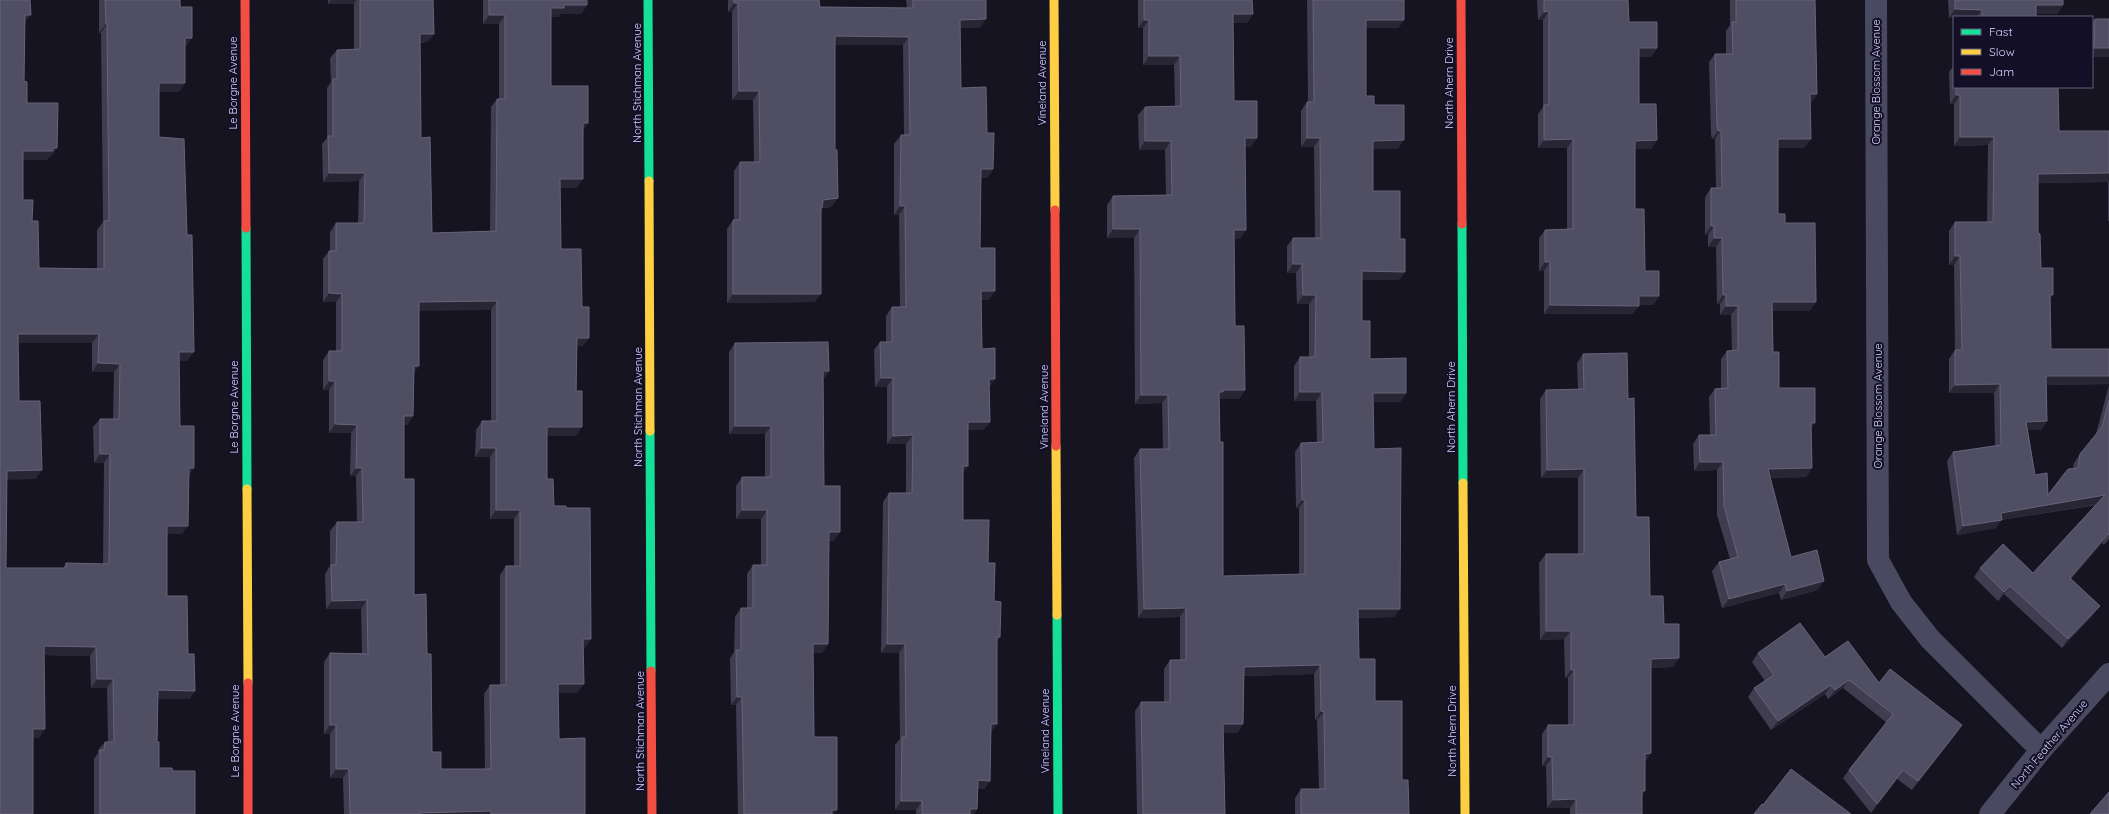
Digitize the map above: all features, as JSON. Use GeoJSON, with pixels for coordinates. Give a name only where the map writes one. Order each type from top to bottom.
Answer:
{"type":"FeatureCollection","features":[{"type":"Feature","properties":{"kind":"street","name":"Le Borgne Avenue"},"geometry":{"type":"LineString","coordinates":[[245,0],[248,814]]}},
{"type":"Feature","properties":{"kind":"street","name":"North Stichman Avenue"},"geometry":{"type":"LineString","coordinates":[[648,0],[652,814]]}},
{"type":"Feature","properties":{"kind":"street","name":"Vineland Avenue"},"geometry":{"type":"LineString","coordinates":[[1054,0],[1058,814]]}},
{"type":"Feature","properties":{"kind":"street","name":"North Ahern Drive"},"geometry":{"type":"LineString","coordinates":[[1461,0],[1464,814]]}},
{"type":"Feature","properties":{"kind":"street","name":"Orange Blossom Avenue"},"geometry":{"type":"LineString","coordinates":[[1876,0],[1878,560],[1901,602],[1930,639],[2041,750]]}},
{"type":"Feature","properties":{"kind":"street","name":"North Feather Avenue"},"geometry":{"type":"LineString","coordinates":[[1990,814],[2041,750],[2109,674]]}},
{"type":"Feature","properties":{"kind":"building"},"geometry":{"type":"Polygon","coordinates":[[[0,0],[30,0],[31,15],[25,15],[24,81],[27,82],[27,103],[58,103],[57,148],[53,148],[53,151],[23,151],[23,200],[33,200],[32,221],[38,221],[39,268],[104,269],[104,221],[109,221],[107,24],[105,0],[180,0],[180,7],[192,7],[192,38],[185,38],[185,83],[159,83],[159,137],[184,139],[187,235],[192,235],[194,352],[179,352],[180,426],[194,426],[194,468],[189,468],[188,526],[167,526],[167,596],[187,596],[188,654],[194,654],[195,691],[158,690],[157,742],[159,742],[159,768],[172,768],[173,771],[195,771],[195,814],[100,814],[100,750],[104,750],[105,742],[114,742],[113,679],[97,679],[96,647],[44,646],[45,729],[33,729],[33,814],[0,814],[0,0]],[[18,334],[19,401],[40,401],[42,470],[7,471],[6,568],[66,568],[66,563],[109,564],[110,454],[100,454],[100,419],[119,419],[120,364],[98,363],[99,334],[18,334]]]}},
{"type":"Feature","properties":{"kind":"building"},"geometry":{"type":"Polygon","coordinates":[[[360,0],[433,0],[434,34],[420,34],[421,138],[430,137],[432,233],[496,231],[497,99],[505,99],[505,15],[489,15],[489,0],[587,0],[587,5],[564,5],[564,8],[551,8],[551,86],[588,86],[588,123],[583,123],[583,179],[560,179],[561,249],[581,249],[582,307],[589,307],[589,338],[577,338],[576,391],[582,391],[582,427],[547,427],[547,479],[553,479],[554,506],[566,506],[566,508],[590,508],[591,639],[583,639],[584,684],[558,684],[559,739],[585,738],[585,814],[491,814],[491,811],[420,814],[350,814],[349,769],[336,769],[336,725],[330,725],[330,653],[368,654],[367,600],[332,601],[331,565],[336,565],[337,522],[363,522],[362,468],[356,468],[357,425],[335,424],[335,381],[329,381],[329,351],[342,351],[342,294],[329,293],[329,251],[336,251],[336,223],[364,223],[365,173],[329,173],[328,136],[333,136],[333,79],[337,79],[337,50],[360,49],[360,0]],[[497,301],[419,302],[419,366],[414,366],[413,416],[404,416],[404,479],[414,479],[414,595],[426,594],[427,654],[431,654],[432,752],[441,752],[441,769],[491,769],[490,685],[506,685],[506,566],[520,566],[520,510],[496,510],[496,448],[481,448],[482,421],[497,421],[497,301]]]}},
{"type":"Feature","properties":{"kind":"building"},"geometry":{"type":"Polygon","coordinates":[[[734,0],[819,0],[820,7],[913,8],[913,0],[986,0],[986,19],[960,20],[961,88],[986,87],[987,133],[994,133],[993,169],[981,169],[980,248],[995,248],[995,291],[981,291],[982,349],[995,348],[995,379],[989,379],[990,422],[968,422],[968,466],[963,466],[963,520],[989,520],[988,563],[995,563],[994,601],[1001,602],[1000,637],[997,637],[997,724],[991,724],[990,781],[978,780],[977,809],[970,809],[970,814],[922,814],[922,801],[901,801],[902,737],[906,737],[905,644],[887,644],[889,493],[912,493],[913,435],[893,436],[893,378],[881,378],[880,342],[892,342],[892,307],[906,307],[905,206],[900,206],[901,135],[910,135],[909,37],[835,36],[835,150],[837,150],[838,198],[823,200],[821,208],[821,294],[733,294],[733,220],[740,220],[740,162],[760,162],[759,91],[739,91],[738,3],[734,3],[734,0]]]}},
{"type":"Feature","properties":{"kind":"building"},"geometry":{"type":"Polygon","coordinates":[[[1144,0],[1252,0],[1253,14],[1233,14],[1234,101],[1257,101],[1257,138],[1245,138],[1246,230],[1234,230],[1235,326],[1244,326],[1245,390],[1223,390],[1223,392],[1219,392],[1220,442],[1223,442],[1223,576],[1305,574],[1305,500],[1302,500],[1301,443],[1323,442],[1322,392],[1300,392],[1300,357],[1315,357],[1316,295],[1303,295],[1302,264],[1293,264],[1293,238],[1321,238],[1320,138],[1307,138],[1307,102],[1314,102],[1313,0],[1404,0],[1404,20],[1366,20],[1366,96],[1374,96],[1374,105],[1404,105],[1404,140],[1373,141],[1373,191],[1400,191],[1400,239],[1405,239],[1405,272],[1362,271],[1362,321],[1370,321],[1370,359],[1406,358],[1406,393],[1373,393],[1374,449],[1401,448],[1400,609],[1358,609],[1359,659],[1375,659],[1375,701],[1402,701],[1402,780],[1408,780],[1409,814],[1301,814],[1301,789],[1325,789],[1324,712],[1321,711],[1320,665],[1244,667],[1243,724],[1223,724],[1225,814],[1143,814],[1141,702],[1170,702],[1170,660],[1186,660],[1186,608],[1144,609],[1140,449],[1169,449],[1168,395],[1141,395],[1140,229],[1113,229],[1113,196],[1172,195],[1171,141],[1145,141],[1145,107],[1181,106],[1180,56],[1149,56],[1149,20],[1144,20],[1144,0]]]}},
{"type":"Feature","properties":{"kind":"building"},"geometry":{"type":"Polygon","coordinates":[[[1544,0],[1628,0],[1629,22],[1657,22],[1657,48],[1639,48],[1639,104],[1656,104],[1657,140],[1635,141],[1635,209],[1644,209],[1645,271],[1659,271],[1659,296],[1639,296],[1639,306],[1550,305],[1550,262],[1545,262],[1545,230],[1573,229],[1573,139],[1544,140],[1544,105],[1549,105],[1549,11],[1544,12],[1544,0]]]}},
{"type":"Feature","properties":{"kind":"building"},"geometry":{"type":"Polygon","coordinates":[[[1736,0],[1815,0],[1817,94],[1810,94],[1811,139],[1778,139],[1778,214],[1785,214],[1785,223],[1815,223],[1816,302],[1772,302],[1773,352],[1779,352],[1779,388],[1815,388],[1815,423],[1811,423],[1812,468],[1768,469],[1791,557],[1817,550],[1824,581],[1787,591],[1785,584],[1729,599],[1719,562],[1738,557],[1724,506],[1723,462],[1700,462],[1699,435],[1716,435],[1715,389],[1728,388],[1727,351],[1738,350],[1738,306],[1726,306],[1726,295],[1723,295],[1722,238],[1714,238],[1714,226],[1711,226],[1711,188],[1722,188],[1721,130],[1718,131],[1717,125],[1715,54],[1733,54],[1732,22],[1736,22],[1736,0]]]}},
{"type":"Feature","properties":{"kind":"building"},"geometry":{"type":"Polygon","coordinates":[[[1955,0],[2063,0],[2063,5],[2036,5],[2036,16],[1982,16],[1982,10],[1955,9],[1955,0]]]}},
{"type":"Feature","properties":{"kind":"building"},"geometry":{"type":"Polygon","coordinates":[[[2095,19],[2109,19],[2109,48],[2094,48],[2095,19]]]}},
{"type":"Feature","properties":{"kind":"building"},"geometry":{"type":"Polygon","coordinates":[[[1956,88],[2058,88],[2059,131],[2109,131],[2109,173],[2038,174],[2038,233],[2040,234],[2041,268],[2053,268],[2053,295],[2050,295],[2051,349],[2109,349],[2109,376],[2046,376],[2047,421],[2026,422],[2035,475],[2047,473],[2048,495],[2068,469],[2078,468],[2080,454],[2102,427],[2109,400],[2109,535],[2108,534],[2070,578],[2100,606],[2068,639],[2010,586],[2004,592],[1980,568],[2003,544],[2033,573],[2105,495],[2001,513],[2002,520],[1963,526],[1953,452],[2001,445],[2000,384],[1955,385],[1955,350],[1962,350],[1960,256],[1955,256],[1955,222],[1993,222],[1994,137],[1960,137],[1960,95],[1956,95],[1956,88]]]}},
{"type":"Feature","properties":{"kind":"building"},"geometry":{"type":"Polygon","coordinates":[[[828,342],[829,371],[823,371],[824,486],[840,486],[840,532],[829,532],[828,644],[813,644],[814,737],[837,737],[837,810],[832,810],[832,814],[744,814],[742,697],[737,697],[736,650],[741,650],[741,608],[753,608],[753,565],[767,565],[767,510],[742,510],[742,477],[771,477],[771,426],[735,426],[735,343],[828,342]]]}},
{"type":"Feature","properties":{"kind":"building"},"geometry":{"type":"Polygon","coordinates":[[[1627,353],[1628,399],[1634,398],[1636,517],[1649,517],[1650,596],[1663,596],[1664,624],[1679,624],[1679,658],[1651,659],[1651,753],[1645,754],[1645,791],[1642,791],[1642,814],[1576,814],[1576,799],[1553,800],[1552,757],[1548,757],[1548,725],[1574,725],[1574,670],[1571,670],[1571,631],[1546,631],[1546,554],[1584,554],[1584,469],[1547,470],[1546,390],[1584,389],[1583,354],[1627,353]]]}},
{"type":"Feature","properties":{"kind":"building"},"geometry":{"type":"Polygon","coordinates":[[[1800,623],[1825,657],[1848,641],[1879,683],[1890,669],[1962,725],[1918,781],[1903,770],[1877,804],[1849,770],[1893,714],[1849,680],[1835,690],[1831,685],[1778,721],[1754,688],[1774,675],[1758,653],[1800,623]]]}},
{"type":"Feature","properties":{"kind":"building"},"geometry":{"type":"Polygon","coordinates":[[[1791,769],[1851,814],[1754,814],[1762,804],[1763,805],[1791,769]]]}},
{"type":"Feature","properties":{"kind":"building"},"geometry":{"type":"Polygon","coordinates":[[[2109,792],[2109,814],[2090,814],[2109,792]]]}},
{"type":"Feature","properties":{"kind":"traffic: fast"},"geometry":{"type":"LineString","coordinates":[[648,0],[649,181]]}},
{"type":"Feature","properties":{"kind":"traffic: fast"},"geometry":{"type":"LineString","coordinates":[[1462,224],[1463,483]]}},
{"type":"Feature","properties":{"kind":"traffic: fast"},"geometry":{"type":"LineString","coordinates":[[246,228],[247,489]]}},
{"type":"Feature","properties":{"kind":"traffic: fast"},"geometry":{"type":"LineString","coordinates":[[650,431],[651,671]]}},
{"type":"Feature","properties":{"kind":"traffic: fast"},"geometry":{"type":"LineString","coordinates":[[1057,615],[1058,814]]}},
{"type":"Feature","properties":{"kind":"traffic: slow"},"geometry":{"type":"LineString","coordinates":[[1054,0],[1055,210]]}},
{"type":"Feature","properties":{"kind":"traffic: slow"},"geometry":{"type":"LineString","coordinates":[[649,181],[650,431]]}},
{"type":"Feature","properties":{"kind":"traffic: slow"},"geometry":{"type":"LineString","coordinates":[[1056,446],[1057,615]]}},
{"type":"Feature","properties":{"kind":"traffic: slow"},"geometry":{"type":"LineString","coordinates":[[1463,483],[1465,814]]}},
{"type":"Feature","properties":{"kind":"traffic: slow"},"geometry":{"type":"LineString","coordinates":[[247,489],[248,683]]}},
{"type":"Feature","properties":{"kind":"traffic: jam"},"geometry":{"type":"LineString","coordinates":[[245,0],[246,228]]}},
{"type":"Feature","properties":{"kind":"traffic: jam"},"geometry":{"type":"LineString","coordinates":[[1461,0],[1462,224]]}},
{"type":"Feature","properties":{"kind":"traffic: jam"},"geometry":{"type":"LineString","coordinates":[[1055,210],[1056,446]]}},
{"type":"Feature","properties":{"kind":"traffic: jam"},"geometry":{"type":"LineString","coordinates":[[651,671],[652,814]]}},
{"type":"Feature","properties":{"kind":"traffic: jam"},"geometry":{"type":"LineString","coordinates":[[248,683],[248,814]]}}]}
